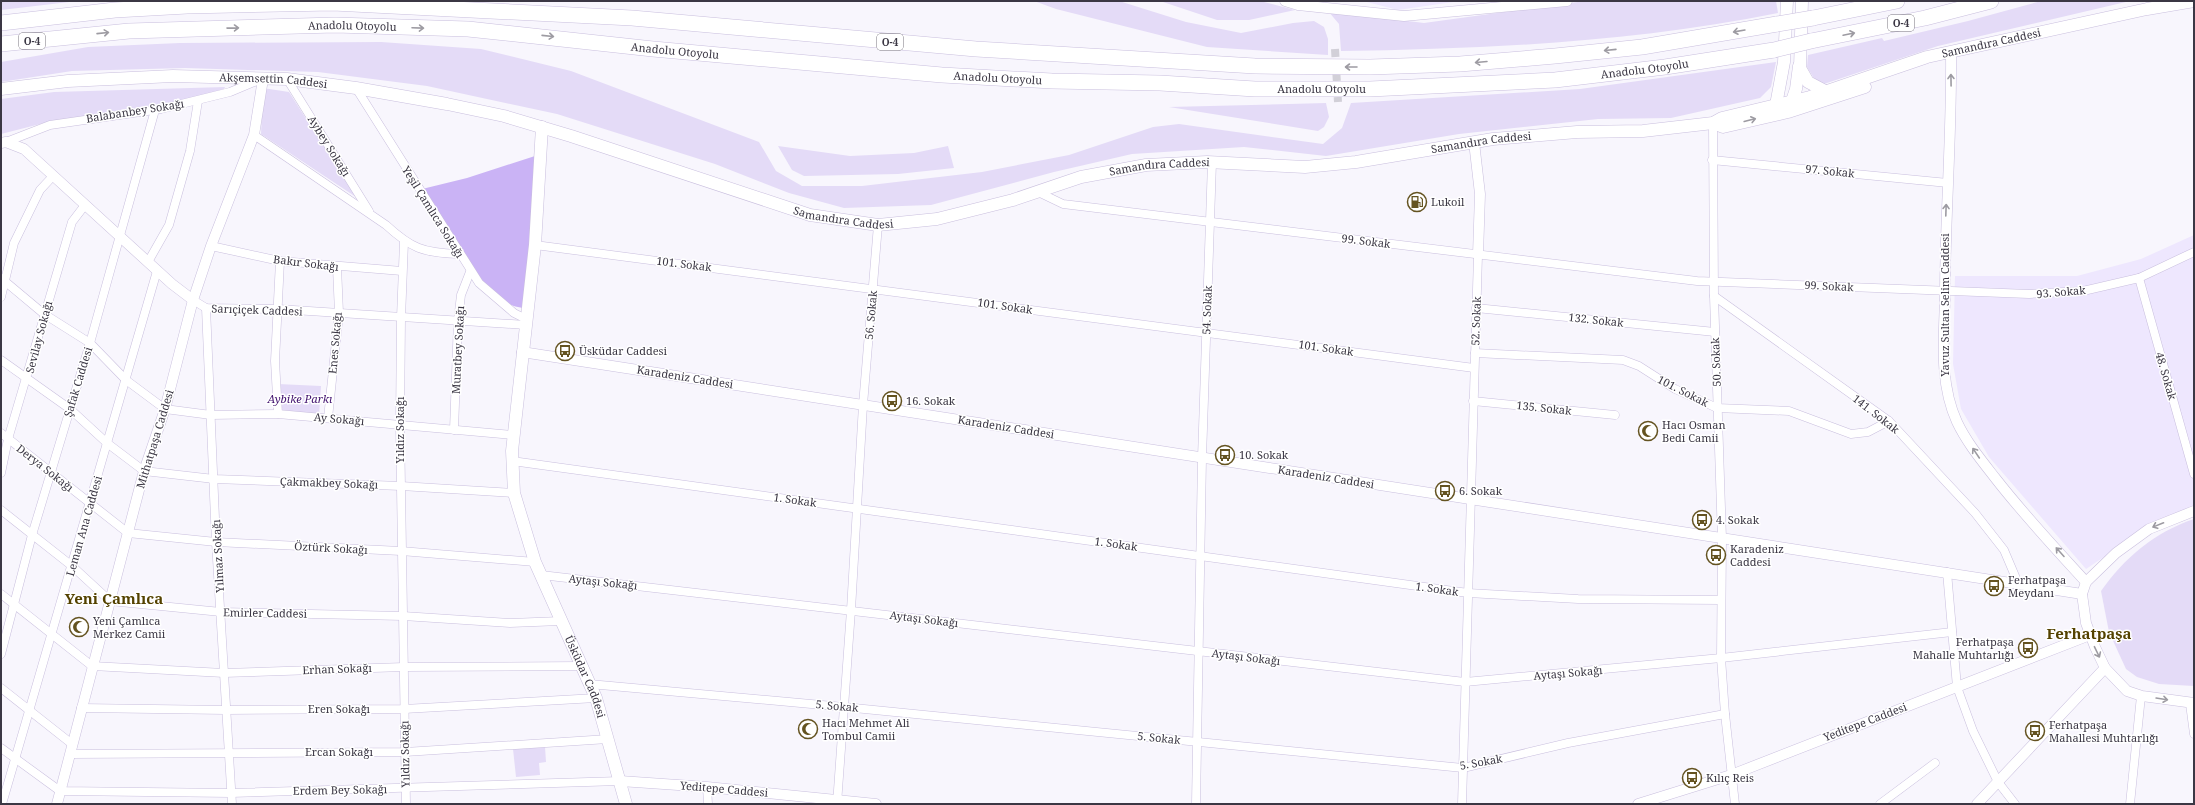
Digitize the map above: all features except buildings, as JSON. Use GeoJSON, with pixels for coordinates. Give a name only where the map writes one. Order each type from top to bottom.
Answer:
{"type":"FeatureCollection","features":[{"type":"Feature","properties":{"kind":"highway","name":"Anadolu Otoyolu"},"geometry":{"type":"LineString","coordinates":[[1,23],[130,9],[333,3],[632,18],[1030,52],[1255,66],[1362,67],[1460,64],[1642,47],[1814,18],[1897,1]]}},
{"type":"Feature","properties":{"kind":"highway","name":"Anadolu Otoyolu"},"geometry":{"type":"LineString","coordinates":[[1,44],[129,31],[335,25],[468,29],[652,49],[942,75],[1052,81],[1160,83],[1255,89],[1370,89],[1555,80],[1664,67],[1774,50],[1925,18],[1991,1]]}},
{"type":"Feature","properties":{"kind":"highway"},"geometry":{"type":"LineString","coordinates":[[1,49],[64,37]]}},
{"type":"Feature","properties":{"kind":"main road"},"geometry":{"type":"LineString","coordinates":[[1784,108],[1796,89],[1802,1]]}},
{"type":"Feature","properties":{"kind":"main road","name":"Samandıra Caddesi"},"geometry":{"type":"LineString","coordinates":[[542,127],[810,216],[878,225],[937,219],[1012,200],[1081,177],[1146,165],[1212,162],[1305,167],[1363,161],[1474,142],[1577,132],[1643,131],[1713,124],[1722,118],[1752,110],[1784,108],[1825,91],[1927,57],[2147,9],[2194,1]]}},
{"type":"Feature","properties":{"kind":"main road"},"geometry":{"type":"LineString","coordinates":[[1784,108],[1780,84],[1784,62],[1787,2]]}},
{"type":"Feature","properties":{"kind":"main road"},"geometry":{"type":"LineString","coordinates":[[1713,124],[1723,127],[1784,108],[1832,99],[1924,66],[1950,53]]}},
{"type":"Feature","properties":{"kind":"main road"},"geometry":{"type":"LineString","coordinates":[[1799,59],[1800,68],[1808,82],[1825,91]]}},
{"type":"Feature","properties":{"kind":"main road","name":"Akşemsettin Caddesi"},"geometry":{"type":"LineString","coordinates":[[1,89],[68,81],[173,76],[287,79],[356,88],[447,104],[542,127]]}},
{"type":"Feature","properties":{"kind":"main road"},"geometry":{"type":"LineString","coordinates":[[1752,110],[1767,102],[1780,84]]}},
{"type":"Feature","properties":{"kind":"main road","name":"Üsküdar Caddesi"},"geometry":{"type":"LineString","coordinates":[[542,127],[535,245],[513,435],[512,461],[514,493],[535,562],[596,698],[626,804]]}},
{"type":"Feature","properties":{"kind":"street"},"geometry":{"type":"LineString","coordinates":[[1285,1],[1298,5],[1404,16],[1567,1]]}},
{"type":"Feature","properties":{"kind":"street","name":"Yavuz Sultan Selim Caddesi"},"geometry":{"type":"LineString","coordinates":[[1950,53],[1952,109],[1945,291],[1944,379],[1946,390],[1957,422],[1976,454],[2013,501],[2086,582]]}},
{"type":"Feature","properties":{"kind":"street","name":"Balabanbey Sokağı"},"geometry":{"type":"LineString","coordinates":[[4,143],[50,125],[155,110],[198,101],[230,92],[263,79]]}},
{"type":"Feature","properties":{"kind":"street","name":"Mithatpaşa Caddesi"},"geometry":{"type":"LineString","coordinates":[[56,804],[144,472],[165,408],[193,300],[211,246],[254,135],[263,79]]}},
{"type":"Feature","properties":{"kind":"street","name":"Aybey Sokağı"},"geometry":{"type":"LineString","coordinates":[[287,79],[370,214]]}},
{"type":"Feature","properties":{"kind":"street","name":"Yeşil Çamlıca Sokağı"},"geometry":{"type":"LineString","coordinates":[[356,88],[470,272],[490,295],[526,322]]}},
{"type":"Feature","properties":{"kind":"street"},"geometry":{"type":"LineString","coordinates":[[148,262],[169,225],[190,151],[198,101]]}},
{"type":"Feature","properties":{"kind":"street","name":"Şafak Caddesi"},"geometry":{"type":"LineString","coordinates":[[1,654],[32,536],[90,343],[155,110]]}},
{"type":"Feature","properties":{"kind":"street","name":"50. Sokak"},"geometry":{"type":"LineString","coordinates":[[1713,124],[1712,160],[1714,296],[1722,539]]}},
{"type":"Feature","properties":{"kind":"street"},"geometry":{"type":"LineString","coordinates":[[254,135],[386,225],[404,242],[438,254],[458,254]]}},
{"type":"Feature","properties":{"kind":"street","name":"52. Sokak"},"geometry":{"type":"LineString","coordinates":[[1470,500],[1480,194],[1474,142]]}},
{"type":"Feature","properties":{"kind":"street","name":"Sarıçiçek Caddesi"},"geometry":{"type":"LineString","coordinates":[[4,143],[24,149],[158,271],[193,300],[206,308],[278,309],[401,318],[526,322]]}},
{"type":"Feature","properties":{"kind":"street","name":"97. Sokak"},"geometry":{"type":"LineString","coordinates":[[1712,160],[1948,183]]}},
{"type":"Feature","properties":{"kind":"street","name":"54. Sokak"},"geometry":{"type":"LineString","coordinates":[[1202,458],[1212,162]]}},
{"type":"Feature","properties":{"kind":"street"},"geometry":{"type":"LineString","coordinates":[[1,297],[3,280],[14,243],[40,190],[52,176]]}},
{"type":"Feature","properties":{"kind":"street","name":"99. Sokak"},"geometry":{"type":"LineString","coordinates":[[1038,192],[1063,204],[1697,281],[1714,280],[1945,291]]}},
{"type":"Feature","properties":{"kind":"street","name":"Sevilay Sokağı"},"geometry":{"type":"LineString","coordinates":[[1,473],[8,439],[27,380],[44,314],[72,222],[85,205]]}},
{"type":"Feature","properties":{"kind":"street","name":"56. Sokak"},"geometry":{"type":"LineString","coordinates":[[863,405],[878,225]]}},
{"type":"Feature","properties":{"kind":"street","name":"Yıldız Sokağı"},"geometry":{"type":"LineString","coordinates":[[404,242],[402,271],[400,425],[406,804]]}},
{"type":"Feature","properties":{"kind":"street","name":"101. Sokak"},"geometry":{"type":"LineString","coordinates":[[535,245],[873,288],[1474,368]]}},
{"type":"Feature","properties":{"kind":"street","name":"Bakır Sokağı"},"geometry":{"type":"LineString","coordinates":[[211,246],[280,261],[337,267],[402,271]]}},
{"type":"Feature","properties":{"kind":"street","name":"93. Sokak"},"geometry":{"type":"LineString","coordinates":[[1945,291],[2029,294],[2083,291],[2139,278],[2194,252]]}},
{"type":"Feature","properties":{"kind":"street"},"geometry":{"type":"LineString","coordinates":[[278,414],[275,361],[280,261]]}},
{"type":"Feature","properties":{"kind":"street","name":"Enes Sokağı"},"geometry":{"type":"LineString","coordinates":[[328,418],[339,313],[337,267]]}},
{"type":"Feature","properties":{"kind":"street","name":"Leman Ana Caddesi"},"geometry":{"type":"LineString","coordinates":[[2,804],[158,271]]}},
{"type":"Feature","properties":{"kind":"street","name":"Muratbey Sokağı"},"geometry":{"type":"LineString","coordinates":[[454,430],[458,320],[461,295],[470,272]]}},
{"type":"Feature","properties":{"kind":"street","name":"48. Sokak"},"geometry":{"type":"LineString","coordinates":[[2139,278],[2194,474]]}},
{"type":"Feature","properties":{"kind":"street"},"geometry":{"type":"LineString","coordinates":[[3,280],[44,314],[90,343],[126,380],[165,408]]}},
{"type":"Feature","properties":{"kind":"street","name":"141. Sokak"},"geometry":{"type":"LineString","coordinates":[[1714,296],[1889,421],[1926,458],[1975,513],[2004,550],[2018,583]]}},
{"type":"Feature","properties":{"kind":"street","name":"Yılmaz Sokağı"},"geometry":{"type":"LineString","coordinates":[[206,308],[216,542],[232,804]]}},
{"type":"Feature","properties":{"kind":"street","name":"132. Sokak"},"geometry":{"type":"LineString","coordinates":[[1476,308],[1715,332]]}},
{"type":"Feature","properties":{"kind":"street","name":"Karadeniz Caddesi"},"geometry":{"type":"LineString","coordinates":[[522,352],[2082,594]]}},
{"type":"Feature","properties":{"kind":"street","name":"101. Sokak"},"geometry":{"type":"LineString","coordinates":[[1475,353],[1623,360],[1639,366],[1675,389],[1717,408],[1789,412],[1851,434],[1868,432],[1889,421]]}},
{"type":"Feature","properties":{"kind":"street"},"geometry":{"type":"LineString","coordinates":[[1,360],[27,380],[70,409],[107,443],[144,472]]}},
{"type":"Feature","properties":{"kind":"street","name":"135. Sokak"},"geometry":{"type":"LineString","coordinates":[[1473,400],[1615,415]]}},
{"type":"Feature","properties":{"kind":"street"},"geometry":{"type":"LineString","coordinates":[[837,802],[851,610],[863,405]]}},
{"type":"Feature","properties":{"kind":"street","name":"Ay Sokağı"},"geometry":{"type":"LineString","coordinates":[[165,408],[211,415],[278,414],[513,435]]}},
{"type":"Feature","properties":{"kind":"street","name":"Derya Sokağı"},"geometry":{"type":"LineString","coordinates":[[1,432],[128,532]]}},
{"type":"Feature","properties":{"kind":"street"},"geometry":{"type":"LineString","coordinates":[[1196,804],[1202,458]]}},
{"type":"Feature","properties":{"kind":"street","name":"1. Sokak"},"geometry":{"type":"LineString","coordinates":[[512,461],[1468,593],[1578,599],[1721,600]]}},
{"type":"Feature","properties":{"kind":"street","name":"Çakmakbey Sokağı"},"geometry":{"type":"LineString","coordinates":[[144,472],[214,479],[401,486],[514,493]]}},
{"type":"Feature","properties":{"kind":"street"},"geometry":{"type":"LineString","coordinates":[[1462,804],[1470,500]]}},
{"type":"Feature","properties":{"kind":"street"},"geometry":{"type":"LineString","coordinates":[[1,510],[32,536],[72,566],[110,600]]}},
{"type":"Feature","properties":{"kind":"street"},"geometry":{"type":"LineString","coordinates":[[2194,511],[2149,528],[2116,553],[2086,582],[2082,594],[2086,623],[2106,668],[2127,691],[2141,696],[2192,704],[2194,734]]}},
{"type":"Feature","properties":{"kind":"street","name":"Öztürk Sokağı"},"geometry":{"type":"LineString","coordinates":[[128,532],[216,542],[401,551],[535,562]]}},
{"type":"Feature","properties":{"kind":"street"},"geometry":{"type":"LineString","coordinates":[[1722,539],[1721,658],[1724,714],[1735,804]]}},
{"type":"Feature","properties":{"kind":"street"},"geometry":{"type":"LineString","coordinates":[[1947,572],[1957,687],[1973,731],[1998,782],[2015,804]]}},
{"type":"Feature","properties":{"kind":"street","name":"Aytaşı Sokağı"},"geometry":{"type":"LineString","coordinates":[[541,576],[851,610],[1465,682],[1721,658],[1952,632]]}},
{"type":"Feature","properties":{"kind":"street"},"geometry":{"type":"LineString","coordinates":[[1,594],[92,666]]}},
{"type":"Feature","properties":{"kind":"street","name":"Emirler Caddesi"},"geometry":{"type":"LineString","coordinates":[[110,600],[221,612],[403,616],[510,624],[561,621]]}},
{"type":"Feature","properties":{"kind":"street","name":"Yeditepe Caddesi"},"geometry":{"type":"LineString","coordinates":[[1638,804],[1731,775],[2090,634]]}},
{"type":"Feature","properties":{"kind":"street","name":"Erhan Sokağı"},"geometry":{"type":"LineString","coordinates":[[92,666],[224,673],[404,667],[581,666]]}},
{"type":"Feature","properties":{"kind":"street"},"geometry":{"type":"LineString","coordinates":[[1982,802],[1998,782],[2106,668]]}},
{"type":"Feature","properties":{"kind":"street","name":"5. Sokak"},"geometry":{"type":"LineString","coordinates":[[589,684],[844,707],[1463,768],[1568,743],[1724,714]]}},
{"type":"Feature","properties":{"kind":"street"},"geometry":{"type":"LineString","coordinates":[[1,688],[71,749]]}},
{"type":"Feature","properties":{"kind":"street"},"geometry":{"type":"LineString","coordinates":[[2130,804],[2141,696]]}},
{"type":"Feature","properties":{"kind":"street","name":"Eren Sokağı"},"geometry":{"type":"LineString","coordinates":[[81,708],[226,710],[404,709],[596,698]]}},
{"type":"Feature","properties":{"kind":"street","name":"Ercan Sokağı"},"geometry":{"type":"LineString","coordinates":[[71,749],[229,753],[405,752],[608,738]]}},
{"type":"Feature","properties":{"kind":"street"},"geometry":{"type":"LineString","coordinates":[[1,748],[60,791]]}},
{"type":"Feature","properties":{"kind":"street"},"geometry":{"type":"LineString","coordinates":[[1880,804],[1935,763]]}},
{"type":"Feature","properties":{"kind":"street","name":"Yeditepe Caddesi"},"geometry":{"type":"LineString","coordinates":[[620,780],[707,787],[837,802],[876,804]]}},
{"type":"Feature","properties":{"kind":"street","name":"Erdem Bey Sokağı"},"geometry":{"type":"LineString","coordinates":[[60,791],[231,792],[406,788],[620,780]]}},
{"type":"Feature","properties":{"kind":"street"},"geometry":{"type":"LineString","coordinates":[[707,787],[708,804]]}},
{"type":"Feature","properties":{"kind":"shaded area"},"geometry":{"type":"Polygon","coordinates":[[[1363,1],[1460,1],[1398,10],[1363,1]]]}},
{"type":"Feature","properties":{"kind":"shaded area"},"geometry":{"type":"Polygon","coordinates":[[[535,156],[530,241],[523,308],[506,303],[490,292],[475,278],[448,242],[418,190],[467,178],[535,156]]]}},
{"type":"Feature","properties":{"kind":"shaded area"},"geometry":{"type":"Polygon","coordinates":[[[2194,235],[2194,507],[2163,518],[2086,569],[1989,457],[1961,409],[1953,364],[1955,276],[2077,276],[2141,259],[2194,235]]]}},
{"type":"Feature","properties":{"kind":"green space"},"geometry":{"type":"Polygon","coordinates":[[[1,1],[78,1],[1,10],[1,1]]]}},
{"type":"Feature","properties":{"kind":"green space"},"geometry":{"type":"Polygon","coordinates":[[[1034,1],[1119,1],[1186,22],[1241,33],[1293,23],[1314,21],[1324,27],[1328,39],[1328,55],[1207,47],[1056,9],[1034,1]]]}},
{"type":"Feature","properties":{"kind":"green space"},"geometry":{"type":"Polygon","coordinates":[[[1160,1],[1260,1],[1295,10],[1249,20],[1217,20],[1160,1]]]}},
{"type":"Feature","properties":{"kind":"green space"},"geometry":{"type":"Polygon","coordinates":[[[1585,1],[1776,1],[1778,13],[1670,31],[1561,42],[1506,46],[1341,51],[1339,24],[1328,11],[1424,23],[1585,1]]]}},
{"type":"Feature","properties":{"kind":"green space"},"geometry":{"type":"Polygon","coordinates":[[[2041,1],[2130,1],[1938,46],[1824,84],[1815,80],[1807,67],[1808,55],[1882,38],[1884,41],[1968,21],[2041,1]]]}},
{"type":"Feature","properties":{"kind":"green space"},"geometry":{"type":"Polygon","coordinates":[[[381,42],[481,49],[571,71],[759,142],[776,171],[802,186],[862,186],[982,172],[1069,155],[1153,127],[1179,124],[1323,144],[1342,128],[1351,103],[1580,89],[1776,62],[1771,87],[1760,98],[1671,118],[1598,119],[1459,134],[1326,156],[1244,147],[1132,154],[1054,172],[931,205],[844,208],[789,193],[715,164],[557,114],[427,86],[318,72],[185,68],[72,71],[1,82],[1,62],[88,47],[180,43],[381,42]]]}},
{"type":"Feature","properties":{"kind":"green space"},"geometry":{"type":"Polygon","coordinates":[[[225,87],[224,89],[155,108],[52,121],[1,134],[1,99],[54,92],[225,87]]]}},
{"type":"Feature","properties":{"kind":"green space"},"geometry":{"type":"Polygon","coordinates":[[[263,88],[289,92],[356,197],[261,134],[263,88]]]}},
{"type":"Feature","properties":{"kind":"green space"},"geometry":{"type":"Polygon","coordinates":[[[1326,103],[1329,117],[1324,127],[1318,131],[1169,107],[1326,103]]]}},
{"type":"Feature","properties":{"kind":"green space"},"geometry":{"type":"Polygon","coordinates":[[[778,146],[850,156],[914,153],[948,146],[954,168],[898,174],[804,176],[792,170],[778,146]]]}},
{"type":"Feature","properties":{"kind":"green space","name":"Aybike Parkı"},"geometry":{"type":"Polygon","coordinates":[[[278,384],[321,386],[319,415],[283,413],[278,384]]]}},
{"type":"Feature","properties":{"kind":"green space"},"geometry":{"type":"Polygon","coordinates":[[[2194,519],[2194,686],[2159,684],[2137,677],[2126,669],[2109,632],[2101,591],[2130,557],[2166,531],[2194,519]]]}},
{"type":"Feature","properties":{"kind":"green space"},"geometry":{"type":"Polygon","coordinates":[[[545,747],[546,762],[539,763],[540,775],[516,777],[513,749],[545,747]]]}},
{"type":"Feature","properties":{"kind":"tunnel"},"geometry":{"type":"LineString","coordinates":[[1335,49],[1338,102]]}},
{"type":"Feature","properties":{"kind":"place","name":"Lukoil"},"geometry":{"type":"Point","coordinates":[1417,202]}},
{"type":"Feature","properties":{"kind":"place","name":"Üsküdar Caddesi"},"geometry":{"type":"Point","coordinates":[565,351]}},
{"type":"Feature","properties":{"kind":"place","name":"16. Sokak"},"geometry":{"type":"Point","coordinates":[892,401]}},
{"type":"Feature","properties":{"kind":"place","name":"Hacı Osman Bedi Camii"},"geometry":{"type":"Point","coordinates":[1648,431]}},
{"type":"Feature","properties":{"kind":"place","name":"10. Sokak"},"geometry":{"type":"Point","coordinates":[1225,455]}},
{"type":"Feature","properties":{"kind":"place","name":"6. Sokak"},"geometry":{"type":"Point","coordinates":[1445,491]}},
{"type":"Feature","properties":{"kind":"place","name":"4. Sokak"},"geometry":{"type":"Point","coordinates":[1702,520]}},
{"type":"Feature","properties":{"kind":"place","name":"Karadeniz Caddesi"},"geometry":{"type":"Point","coordinates":[1716,555]}},
{"type":"Feature","properties":{"kind":"place","name":"Ferhatpaşa Meydanı"},"geometry":{"type":"Point","coordinates":[1994,586]}},
{"type":"Feature","properties":{"kind":"place","name":"Yeni Çamlıca Merkez Camii"},"geometry":{"type":"Point","coordinates":[79,627]}},
{"type":"Feature","properties":{"kind":"place","name":"Ferhatpaşa Mahalle Muhtarlığı"},"geometry":{"type":"Point","coordinates":[2028,648]}},
{"type":"Feature","properties":{"kind":"place","name":"Hacı Mehmet Ali Tombul Camii"},"geometry":{"type":"Point","coordinates":[808,729]}},
{"type":"Feature","properties":{"kind":"place","name":"Ferhatpaşa Mahallesi Muhtarlığı"},"geometry":{"type":"Point","coordinates":[2035,731]}},
{"type":"Feature","properties":{"kind":"place","name":"Kılıç Reis"},"geometry":{"type":"Point","coordinates":[1692,778]}},
{"type":"Feature","properties":{"kind":"district","name":"Yeni Çamlıca"},"geometry":{"type":"Point","coordinates":[114,599]}},
{"type":"Feature","properties":{"kind":"district","name":"Ferhatpaşa"},"geometry":{"type":"Point","coordinates":[2089,634]}}]}
